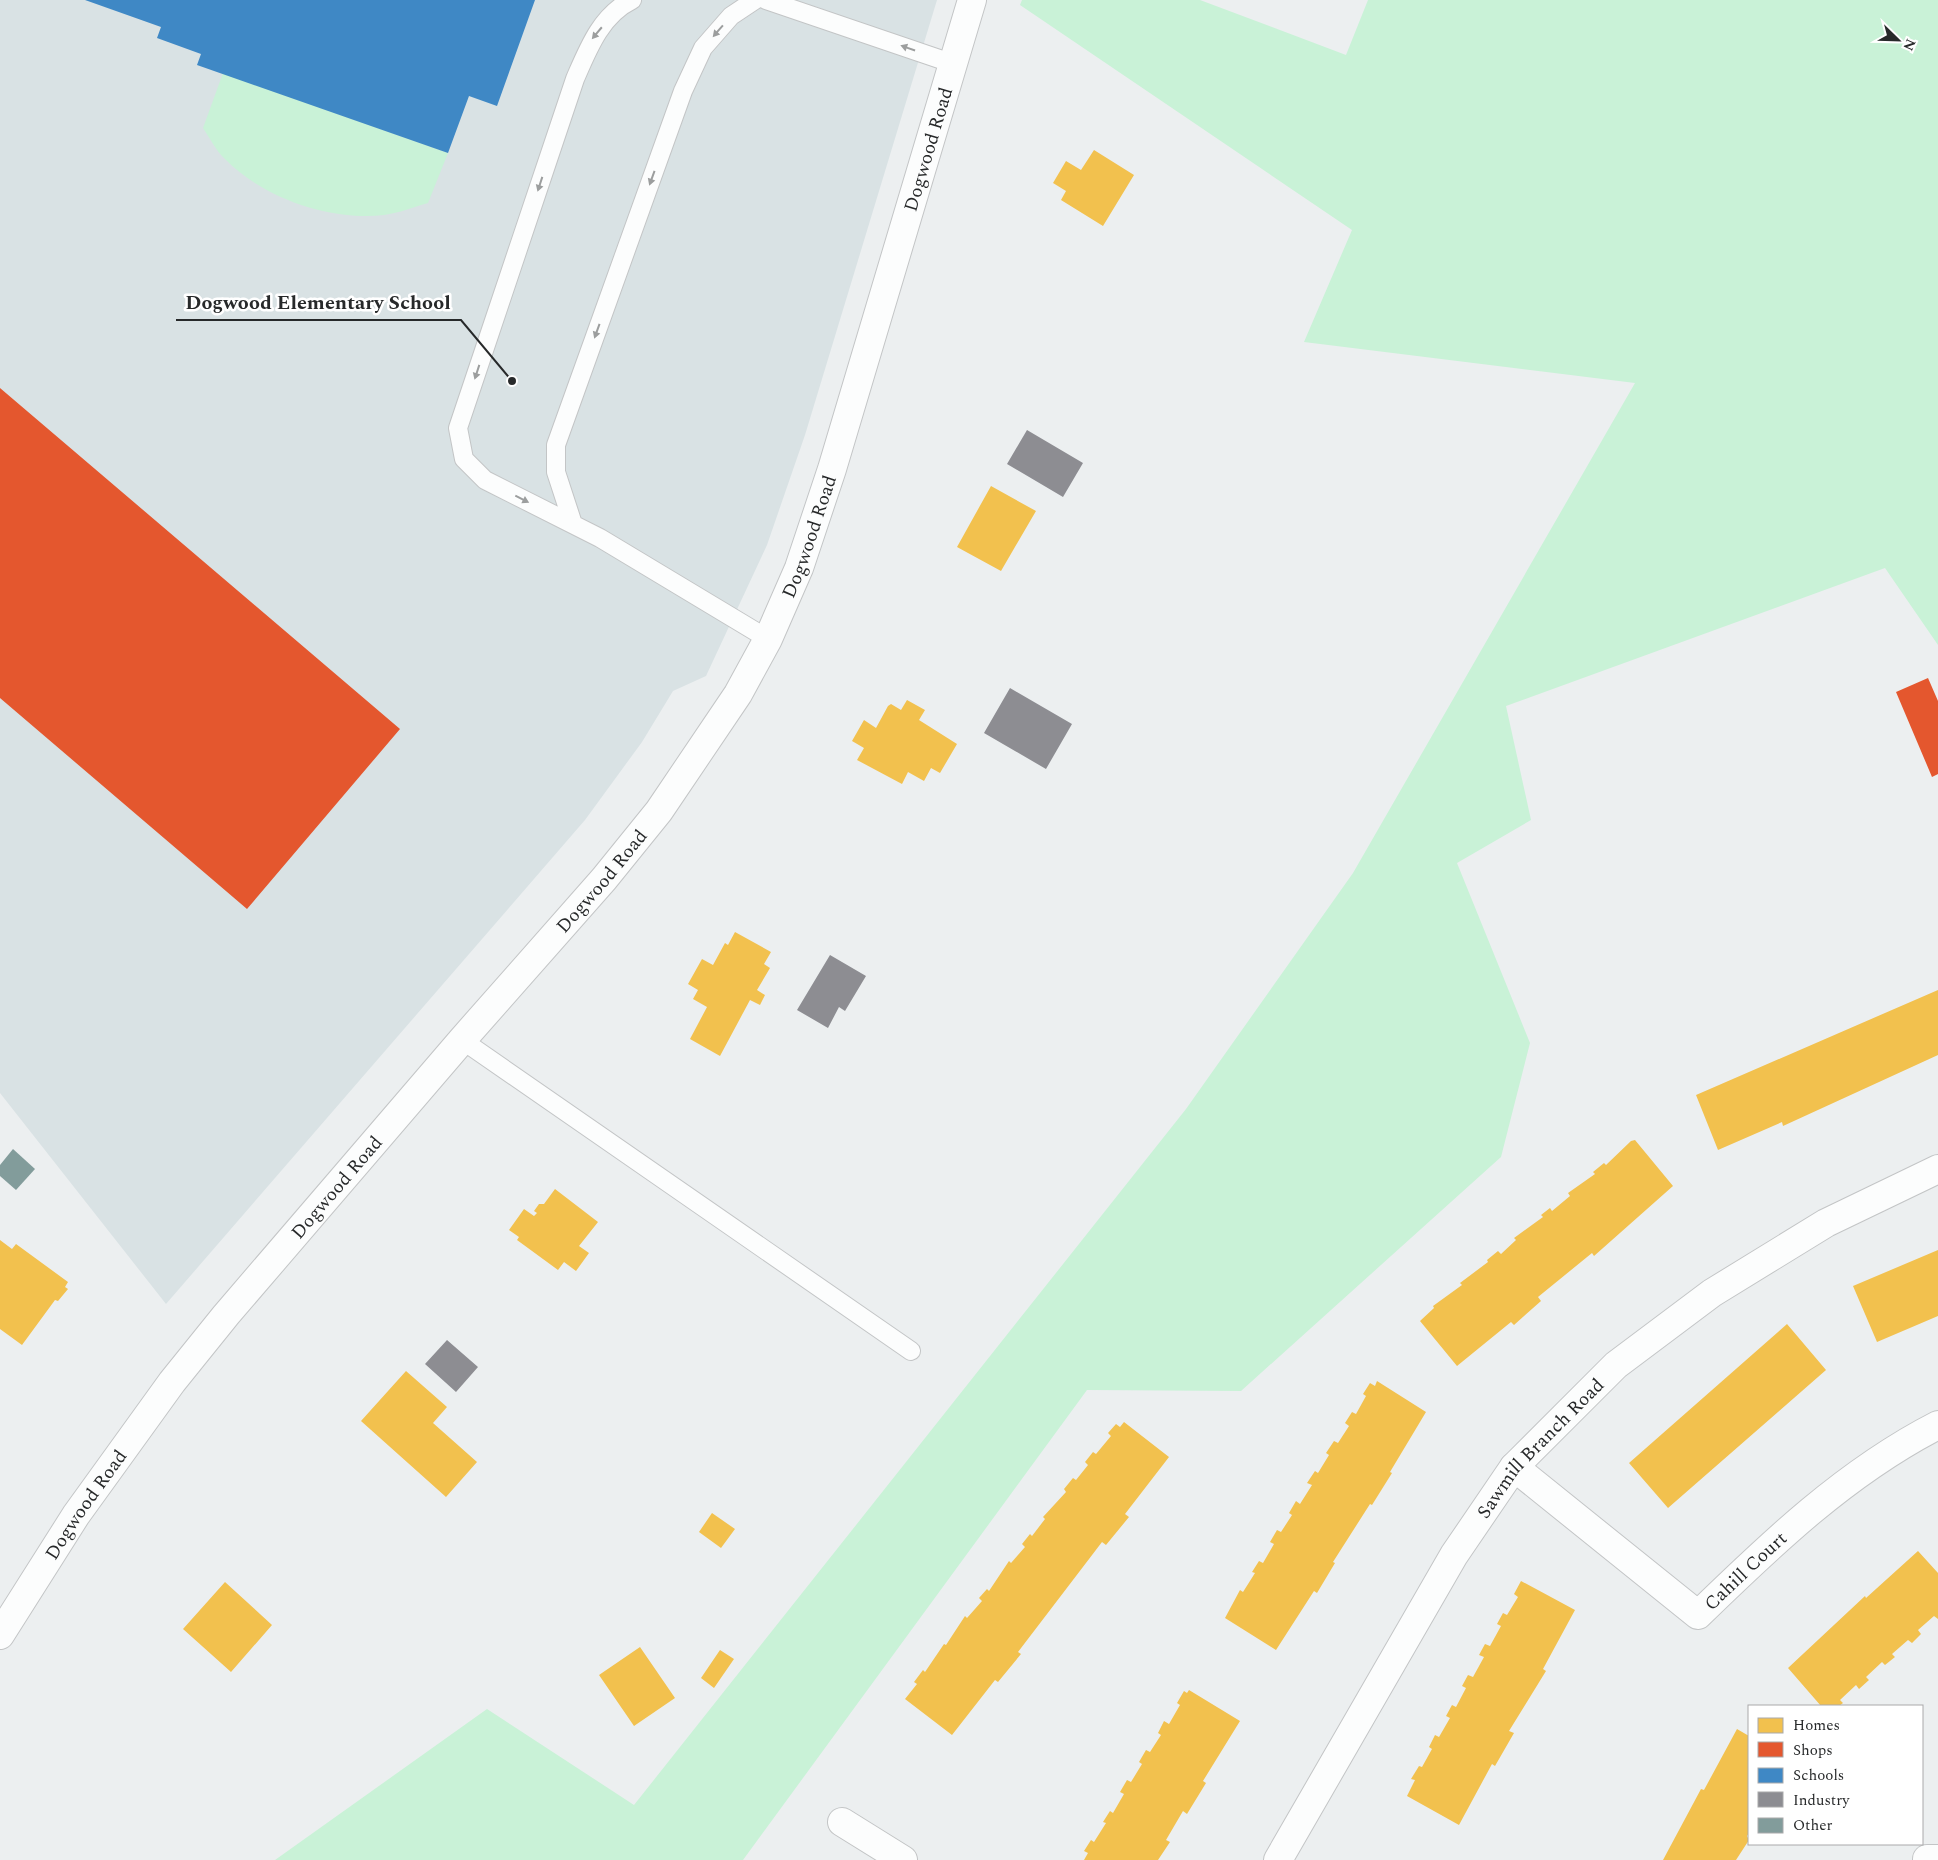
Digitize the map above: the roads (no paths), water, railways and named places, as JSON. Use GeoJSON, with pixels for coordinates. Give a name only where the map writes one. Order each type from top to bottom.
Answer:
{"type":"FeatureCollection","features":[{"type":"Feature","properties":{"kind":"street","name":"Dogwood Road"},"geometry":{"type":"LineString","coordinates":[[0,1635],[76,1515],[122,1448],[172,1382],[226,1315],[462,1040],[604,879],[659,811],[738,694],[768,639],[799,568],[832,469],[972,0]]}},
{"type":"Feature","properties":{"kind":"street","name":"Sawmill Branch Road"},"geometry":{"type":"LineString","coordinates":[[1278,1860],[1454,1554],[1514,1467],[1616,1365],[1712,1293],[1826,1223],[1938,1169]]}},
{"type":"Feature","properties":{"kind":"street","name":"Cahill Court"},"geometry":{"type":"LineString","coordinates":[[1514,1467],[1698,1615],[1770,1545],[1845,1484],[1910,1439],[1938,1426]]}},
{"type":"Feature","properties":{"kind":"street"},"geometry":{"type":"LineString","coordinates":[[842,1822],[903,1860]]}},
{"type":"Feature","properties":{"kind":"street"},"geometry":{"type":"LineString","coordinates":[[1927,1859],[1938,1859]]}},
{"type":"Feature","properties":{"kind":"lane"},"geometry":{"type":"LineString","coordinates":[[632,0],[622,5],[592,38],[575,79],[458,428],[464,459],[485,480],[600,538],[768,639]]}},
{"type":"Feature","properties":{"kind":"lane"},"geometry":{"type":"LineString","coordinates":[[573,524],[556,472],[556,445],[683,91],[702,48],[731,16],[755,0]]}},
{"type":"Feature","properties":{"kind":"lane"},"geometry":{"type":"LineString","coordinates":[[766,0],[954,64]]}},
{"type":"Feature","properties":{"kind":"lane"},"geometry":{"type":"LineString","coordinates":[[462,1040],[911,1351]]}},
{"type":"Feature","properties":{"kind":"place","name":"Dogwood Elementary School"},"geometry":{"type":"Point","coordinates":[512,381]}}]}
